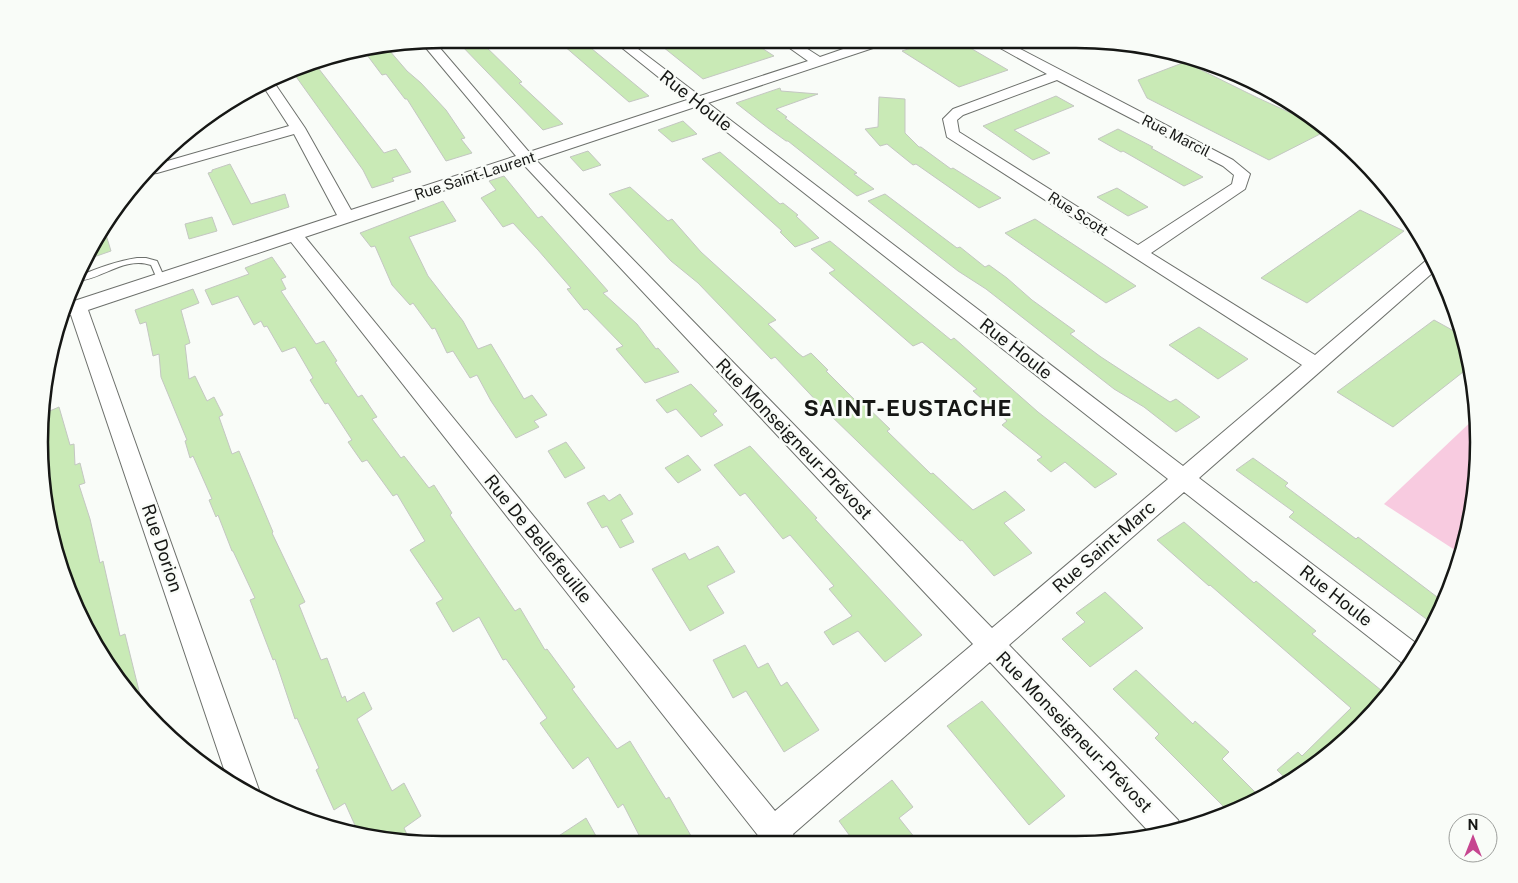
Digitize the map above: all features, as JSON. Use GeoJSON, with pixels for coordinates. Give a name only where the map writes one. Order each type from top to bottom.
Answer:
{"type":"FeatureCollection","features":[{"type":"Feature","properties":{"kind":"street","name":"Rue Monseigneur-Prévost"},"geometry":{"type":"LineString","coordinates":[[433,48],[527,159],[1164,825]]}},
{"type":"Feature","properties":{"kind":"street","name":"Rue Houle"},"geometry":{"type":"LineString","coordinates":[[629,48],[1408,653]]}},
{"type":"Feature","properties":{"kind":"street"},"geometry":{"type":"LineString","coordinates":[[798,48],[819,62]]}},
{"type":"Feature","properties":{"kind":"street","name":"Rue Saint-Laurent"},"geometry":{"type":"LineString","coordinates":[[71,309],[819,62],[853,48]]}},
{"type":"Feature","properties":{"kind":"street","name":"Rue Marcil"},"geometry":{"type":"LineString","coordinates":[[1005,48],[1228,162],[1242,174],[1239,186],[1139,253]]}},
{"type":"Feature","properties":{"kind":"street","name":"Rue Scott"},"geometry":{"type":"LineString","coordinates":[[1057,75],[958,112],[950,119],[952,134],[1315,364]]}},
{"type":"Feature","properties":{"kind":"street"},"geometry":{"type":"LineString","coordinates":[[270,87],[298,128],[347,218]]}},
{"type":"Feature","properties":{"kind":"street"},"geometry":{"type":"LineString","coordinates":[[158,168],[298,128]]}},
{"type":"Feature","properties":{"kind":"street","name":"Rue De Bellefeuille"},"geometry":{"type":"LineString","coordinates":[[294,235],[776,836]]}},
{"type":"Feature","properties":{"kind":"street","name":"Rue Saint-Marc"},"geometry":{"type":"LineString","coordinates":[[780,836],[991,644],[1315,364],[1431,269]]}},
{"type":"Feature","properties":{"kind":"street","name":"Rue Dorion"},"geometry":{"type":"LineString","coordinates":[[71,309],[242,782]]}},
{"type":"Feature","properties":{"kind":"lane"},"geometry":{"type":"LineString","coordinates":[[83,278],[132,261],[142,260],[154,263],[161,279]]}},
{"type":"Feature","properties":{"kind":"shaded area"},"geometry":{"type":"Polygon","coordinates":[[[1470,423],[1470,467],[1467,493],[1455,550],[1384,504],[1470,423]]]}},
{"type":"Feature","properties":{"kind":"building"},"geometry":{"type":"Polygon","coordinates":[[[464,48],[487,48],[522,82],[519,83],[563,124],[543,130],[464,48]]]}},
{"type":"Feature","properties":{"kind":"building"},"geometry":{"type":"Polygon","coordinates":[[[566,48],[591,48],[649,96],[629,102],[566,48]]]}},
{"type":"Feature","properties":{"kind":"building"},"geometry":{"type":"Polygon","coordinates":[[[664,48],[762,48],[774,56],[703,79],[664,48]]]}},
{"type":"Feature","properties":{"kind":"building"},"geometry":{"type":"Polygon","coordinates":[[[911,48],[970,48],[1008,70],[959,87],[902,51],[911,48]]]}},
{"type":"Feature","properties":{"kind":"building"},"geometry":{"type":"Polygon","coordinates":[[[390,51],[446,110],[465,138],[461,139],[472,153],[446,161],[407,99],[405,99],[386,74],[382,75],[367,55],[390,51]]]}},
{"type":"Feature","properties":{"kind":"building"},"geometry":{"type":"Polygon","coordinates":[[[1184,63],[1190,64],[1299,117],[1321,133],[1269,160],[1147,98],[1138,80],[1184,63]]]}},
{"type":"Feature","properties":{"kind":"building"},"geometry":{"type":"Polygon","coordinates":[[[318,67],[384,153],[396,149],[411,172],[392,178],[394,181],[372,188],[363,170],[295,75],[318,67]]]}},
{"type":"Feature","properties":{"kind":"building"},"geometry":{"type":"Polygon","coordinates":[[[780,88],[781,91],[818,94],[776,109],[857,173],[854,174],[874,189],[857,196],[788,141],[736,103],[780,88]]]}},
{"type":"Feature","properties":{"kind":"building"},"geometry":{"type":"Polygon","coordinates":[[[1056,96],[1074,106],[1014,130],[1050,153],[1033,160],[983,126],[1056,96]]]}},
{"type":"Feature","properties":{"kind":"building"},"geometry":{"type":"Polygon","coordinates":[[[879,97],[905,99],[905,133],[919,147],[951,169],[953,168],[1001,198],[979,208],[916,164],[913,165],[887,144],[880,146],[865,129],[878,127],[879,97]]]}},
{"type":"Feature","properties":{"kind":"building"},"geometry":{"type":"Polygon","coordinates":[[[683,121],[697,134],[672,142],[658,130],[683,121]]]}},
{"type":"Feature","properties":{"kind":"building"},"geometry":{"type":"Polygon","coordinates":[[[1118,129],[1153,147],[1151,148],[1203,177],[1184,186],[1098,139],[1118,129]]]}},
{"type":"Feature","properties":{"kind":"building"},"geometry":{"type":"Polygon","coordinates":[[[588,151],[601,165],[583,171],[570,157],[588,151]]]}},
{"type":"Feature","properties":{"kind":"building"},"geometry":{"type":"Polygon","coordinates":[[[720,152],[780,204],[783,203],[798,215],[796,216],[819,238],[795,247],[780,232],[782,231],[702,159],[720,152]]]}},
{"type":"Feature","properties":{"kind":"building"},"geometry":{"type":"Polygon","coordinates":[[[230,164],[251,204],[285,194],[289,207],[233,225],[208,173],[230,164]]]}},
{"type":"Feature","properties":{"kind":"building"},"geometry":{"type":"Polygon","coordinates":[[[504,176],[538,218],[542,216],[608,291],[603,293],[637,324],[656,349],[658,348],[679,372],[645,383],[616,349],[623,346],[587,309],[584,310],[567,289],[571,288],[538,250],[513,223],[503,227],[481,198],[496,190],[489,181],[504,176]]]}},
{"type":"Feature","properties":{"kind":"building"},"geometry":{"type":"Polygon","coordinates":[[[630,187],[668,221],[672,219],[701,252],[776,320],[768,324],[798,353],[803,357],[811,353],[860,405],[864,404],[890,429],[887,431],[931,474],[933,473],[973,510],[1005,491],[1025,510],[1004,523],[1032,553],[994,576],[962,540],[960,541],[824,409],[775,357],[771,359],[698,283],[671,261],[609,194],[630,187]]]}},
{"type":"Feature","properties":{"kind":"building"},"geometry":{"type":"Polygon","coordinates":[[[1117,188],[1148,207],[1128,216],[1097,197],[1117,188]]]}},
{"type":"Feature","properties":{"kind":"building"},"geometry":{"type":"Polygon","coordinates":[[[885,194],[957,248],[960,247],[985,267],[989,265],[1007,278],[1032,300],[1075,331],[1070,334],[1101,357],[1170,402],[1176,399],[1200,417],[1176,432],[1144,407],[1114,389],[986,289],[958,271],[868,201],[885,194]]]}},
{"type":"Feature","properties":{"kind":"building"},"geometry":{"type":"Polygon","coordinates":[[[443,201],[456,221],[409,237],[428,276],[463,321],[478,349],[491,344],[524,399],[532,395],[547,415],[534,421],[539,427],[516,438],[491,401],[477,375],[470,378],[453,351],[447,353],[435,328],[432,329],[413,303],[410,305],[392,285],[375,246],[371,247],[360,233],[443,201]]]}},
{"type":"Feature","properties":{"kind":"building"},"geometry":{"type":"Polygon","coordinates":[[[1360,210],[1404,231],[1307,303],[1261,278],[1360,210]]]}},
{"type":"Feature","properties":{"kind":"building"},"geometry":{"type":"Polygon","coordinates":[[[212,217],[217,231],[189,239],[185,224],[212,217]]]}},
{"type":"Feature","properties":{"kind":"building"},"geometry":{"type":"Polygon","coordinates":[[[1035,219],[1136,286],[1106,303],[1005,233],[1035,219]]]}},
{"type":"Feature","properties":{"kind":"building"},"geometry":{"type":"Polygon","coordinates":[[[106,235],[111,251],[93,257],[106,235]]]}},
{"type":"Feature","properties":{"kind":"building"},"geometry":{"type":"Polygon","coordinates":[[[830,241],[951,340],[954,338],[1038,412],[1117,474],[1095,488],[1065,462],[1051,472],[1037,460],[1042,457],[1002,425],[1007,421],[973,391],[977,389],[922,342],[913,346],[829,273],[835,270],[811,249],[830,241]]]}},
{"type":"Feature","properties":{"kind":"building"},"geometry":{"type":"Polygon","coordinates":[[[272,257],[286,277],[281,279],[286,289],[281,291],[316,344],[324,341],[358,397],[362,395],[377,417],[372,419],[401,458],[404,456],[429,488],[434,485],[452,513],[450,515],[515,611],[520,608],[545,650],[547,649],[575,687],[572,689],[617,749],[630,741],[666,799],[669,797],[691,836],[639,836],[623,804],[618,808],[588,757],[573,769],[540,723],[547,718],[506,659],[503,660],[479,617],[453,632],[436,603],[443,599],[410,550],[425,541],[397,494],[393,496],[367,460],[362,462],[348,442],[352,440],[328,403],[325,404],[310,380],[313,378],[295,347],[282,352],[267,326],[264,327],[261,321],[254,325],[238,296],[212,305],[205,290],[249,274],[245,268],[272,257]]]}},
{"type":"Feature","properties":{"kind":"building"},"geometry":{"type":"Polygon","coordinates":[[[193,289],[199,303],[181,310],[190,343],[185,345],[189,379],[195,376],[207,401],[214,397],[223,415],[219,417],[232,454],[239,451],[272,533],[305,602],[299,605],[321,660],[327,658],[342,698],[345,696],[347,702],[364,692],[372,709],[357,719],[392,791],[404,783],[421,816],[404,828],[407,834],[355,826],[345,803],[334,810],[316,770],[319,768],[297,718],[295,719],[275,659],[273,660],[250,600],[255,598],[232,551],[218,515],[216,517],[209,500],[212,499],[193,456],[190,458],[185,441],[187,440],[161,377],[159,354],[153,356],[146,322],[140,324],[135,310],[193,289]]]}},
{"type":"Feature","properties":{"kind":"building"},"geometry":{"type":"Polygon","coordinates":[[[1434,320],[1455,331],[1464,371],[1393,427],[1337,392],[1434,320]]]}},
{"type":"Feature","properties":{"kind":"building"},"geometry":{"type":"Polygon","coordinates":[[[1199,327],[1248,359],[1218,379],[1169,345],[1199,327]]]}},
{"type":"Feature","properties":{"kind":"building"},"geometry":{"type":"Polygon","coordinates":[[[691,384],[717,411],[713,414],[723,425],[701,437],[676,409],[667,413],[656,400],[691,384]]]}},
{"type":"Feature","properties":{"kind":"building"},"geometry":{"type":"Polygon","coordinates":[[[59,407],[70,445],[74,444],[75,465],[80,463],[85,483],[79,485],[90,519],[100,563],[103,561],[120,636],[125,634],[140,695],[100,638],[77,592],[68,568],[55,518],[51,493],[48,467],[49,411],[59,407]]]}},
{"type":"Feature","properties":{"kind":"building"},"geometry":{"type":"Polygon","coordinates":[[[566,442],[585,468],[565,478],[548,451],[566,442]]]}},
{"type":"Feature","properties":{"kind":"building"},"geometry":{"type":"Polygon","coordinates":[[[750,446],[922,635],[885,662],[858,631],[833,645],[824,632],[852,616],[829,589],[834,586],[790,535],[783,539],[745,493],[740,496],[714,465],[750,446]]]}},
{"type":"Feature","properties":{"kind":"building"},"geometry":{"type":"Polygon","coordinates":[[[688,455],[701,470],[678,483],[665,468],[688,455]]]}},
{"type":"Feature","properties":{"kind":"building"},"geometry":{"type":"Polygon","coordinates":[[[1253,458],[1288,483],[1285,486],[1356,539],[1358,537],[1438,598],[1428,620],[1289,517],[1294,512],[1236,470],[1253,458]]]}},
{"type":"Feature","properties":{"kind":"building"},"geometry":{"type":"Polygon","coordinates":[[[620,494],[633,514],[621,520],[634,542],[620,548],[607,526],[602,528],[587,503],[604,495],[609,501],[620,494]]]}},
{"type":"Feature","properties":{"kind":"building"},"geometry":{"type":"Polygon","coordinates":[[[1184,522],[1254,583],[1256,581],[1316,631],[1312,634],[1381,690],[1336,738],[1284,777],[1277,770],[1298,752],[1302,756],[1351,708],[1157,540],[1184,522]]]}},
{"type":"Feature","properties":{"kind":"building"},"geometry":{"type":"Polygon","coordinates":[[[718,546],[735,572],[707,586],[724,613],[690,631],[652,569],[685,553],[689,560],[718,546]]]}},
{"type":"Feature","properties":{"kind":"building"},"geometry":{"type":"Polygon","coordinates":[[[1105,592],[1143,628],[1090,667],[1062,639],[1085,622],[1076,613],[1105,592]]]}},
{"type":"Feature","properties":{"kind":"building"},"geometry":{"type":"Polygon","coordinates":[[[745,645],[758,668],[768,663],[781,686],[787,682],[819,730],[784,752],[746,691],[733,698],[713,660],[745,645]]]}},
{"type":"Feature","properties":{"kind":"building"},"geometry":{"type":"Polygon","coordinates":[[[1136,670],[1193,724],[1195,721],[1229,752],[1222,759],[1256,793],[1224,807],[1155,738],[1159,734],[1113,689],[1136,670]]]}},
{"type":"Feature","properties":{"kind":"building"},"geometry":{"type":"Polygon","coordinates":[[[982,701],[1065,796],[1029,825],[947,726],[982,701]]]}},
{"type":"Feature","properties":{"kind":"building"},"geometry":{"type":"Polygon","coordinates":[[[892,780],[913,807],[899,818],[913,836],[850,836],[839,821],[892,780]]]}},
{"type":"Feature","properties":{"kind":"building"},"geometry":{"type":"Polygon","coordinates":[[[586,818],[596,836],[559,836],[586,818]]]}},
{"type":"Feature","properties":{"kind":"district","name":"SAINT-EUSTACHE"},"geometry":{"type":"Point","coordinates":[908,408]}}]}
